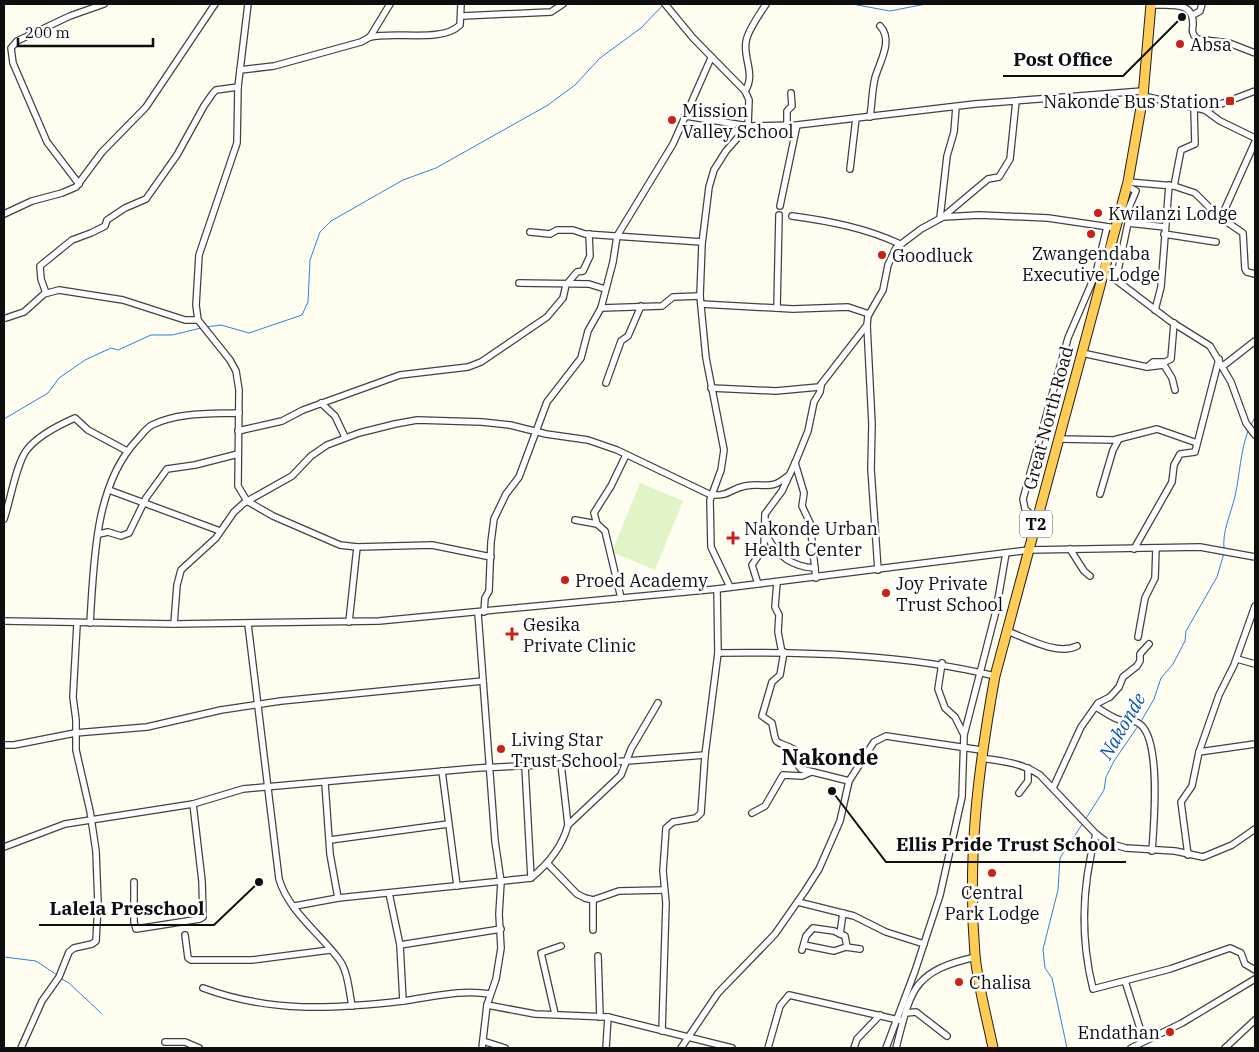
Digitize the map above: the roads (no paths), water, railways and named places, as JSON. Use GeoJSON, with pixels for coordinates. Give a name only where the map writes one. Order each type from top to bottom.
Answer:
{"type":"FeatureCollection","features":[{"type":"Feature","properties":{"kind":"highway","name":"Great North Road"},"geometry":{"type":"LineString","coordinates":[[993,1048],[976,957],[972,862],[975,802],[981,754],[995,676],[1104,274],[1110,250],[1111,227],[1124,209],[1143,94],[1151,5]]}},
{"type":"Feature","properties":{"kind":"street"},"geometry":{"type":"LineString","coordinates":[[79,184],[47,142],[13,63],[11,48],[16,41],[70,16],[104,4]]}},
{"type":"Feature","properties":{"kind":"street"},"geometry":{"type":"LineString","coordinates":[[4,214],[32,201],[62,194],[79,184],[102,152],[146,107],[215,4]]}},
{"type":"Feature","properties":{"kind":"street"},"geometry":{"type":"LineString","coordinates":[[248,4],[238,87],[237,143],[212,217],[206,227],[199,255],[196,305],[200,322],[205,330],[233,364],[239,390],[236,481],[247,501],[273,516],[327,540],[357,547],[432,544],[491,557]]}},
{"type":"Feature","properties":{"kind":"street"},"geometry":{"type":"LineString","coordinates":[[370,37],[390,4]]}},
{"type":"Feature","properties":{"kind":"street"},"geometry":{"type":"LineString","coordinates":[[240,70],[282,65],[287,61],[339,49],[370,37],[398,34],[446,35],[459,27],[462,16],[461,4]]}},
{"type":"Feature","properties":{"kind":"street"},"geometry":{"type":"LineString","coordinates":[[462,16],[545,12],[556,10],[563,4]]}},
{"type":"Feature","properties":{"kind":"street"},"geometry":{"type":"LineString","coordinates":[[745,91],[750,76],[745,53],[746,39],[766,4]]}},
{"type":"Feature","properties":{"kind":"street"},"geometry":{"type":"LineString","coordinates":[[1193,15],[1200,11],[1202,4]]}},
{"type":"Feature","properties":{"kind":"street"},"geometry":{"type":"LineString","coordinates":[[1151,5],[1185,7],[1191,10],[1193,15],[1192,32],[1197,39],[1229,43],[1255,53]]}},
{"type":"Feature","properties":{"kind":"street"},"geometry":{"type":"LineString","coordinates":[[667,6],[711,58],[745,91],[749,100],[748,126],[726,151],[714,170],[709,187],[702,242],[700,296],[711,388],[724,450],[721,470],[711,495],[712,551],[730,588]]}},
{"type":"Feature","properties":{"kind":"street"},"geometry":{"type":"LineString","coordinates":[[870,117],[875,78],[883,59],[885,34],[880,26]]}},
{"type":"Feature","properties":{"kind":"street"},"geometry":{"type":"LineString","coordinates":[[482,1048],[487,1005],[499,966],[501,929],[499,914],[500,882],[494,841],[483,681],[481,612],[489,591],[494,520],[506,494],[519,477],[547,402],[581,358],[588,331],[602,308],[617,236],[673,144],[711,58]]}},
{"type":"Feature","properties":{"kind":"street"},"geometry":{"type":"LineString","coordinates":[[46,293],[41,279],[40,266],[72,240],[91,234],[105,226],[107,220],[125,208],[146,199],[177,155],[213,93],[216,90],[238,87]]}},
{"type":"Feature","properties":{"kind":"street"},"geometry":{"type":"LineString","coordinates":[[1205,110],[1255,91]]}},
{"type":"Feature","properties":{"kind":"street"},"geometry":{"type":"LineString","coordinates":[[787,125],[787,111],[792,106],[791,93]]}},
{"type":"Feature","properties":{"kind":"street"},"geometry":{"type":"LineString","coordinates":[[686,116],[748,126],[797,125],[1016,101],[1143,94],[1205,110],[1220,121],[1255,138]]}},
{"type":"Feature","properties":{"kind":"street"},"geometry":{"type":"LineString","coordinates":[[878,570],[871,469],[872,424],[867,325],[869,314],[882,292],[890,260],[900,244],[941,218],[988,179],[999,177],[1010,160],[1016,101]]}},
{"type":"Feature","properties":{"kind":"street"},"geometry":{"type":"LineString","coordinates":[[941,218],[947,156],[954,132],[956,107]]}},
{"type":"Feature","properties":{"kind":"street"},"geometry":{"type":"LineString","coordinates":[[1155,310],[1161,287],[1164,234],[1172,186],[1181,150],[1195,144],[1194,108]]}},
{"type":"Feature","properties":{"kind":"street"},"geometry":{"type":"LineString","coordinates":[[850,169],[856,118]]}},
{"type":"Feature","properties":{"kind":"street"},"geometry":{"type":"LineString","coordinates":[[780,206],[797,125]]}},
{"type":"Feature","properties":{"kind":"street"},"geometry":{"type":"LineString","coordinates":[[1218,216],[1224,211],[1255,142]]}},
{"type":"Feature","properties":{"kind":"street"},"geometry":{"type":"LineString","coordinates":[[1127,184],[1172,186],[1200,197],[1218,216],[1243,233],[1245,269],[1247,272],[1255,274]]}},
{"type":"Feature","properties":{"kind":"street"},"geometry":{"type":"LineString","coordinates":[[1116,280],[1129,222],[1124,209]]}},
{"type":"Feature","properties":{"kind":"street"},"geometry":{"type":"LineString","coordinates":[[777,308],[779,215]]}},
{"type":"Feature","properties":{"kind":"street"},"geometry":{"type":"LineString","coordinates":[[941,218],[979,215],[1040,218],[1111,227],[1096,273],[1068,338],[1023,499],[1025,509],[1037,520]]}},
{"type":"Feature","properties":{"kind":"street"},"geometry":{"type":"LineString","coordinates":[[792,216],[833,222],[870,231],[900,244]]}},
{"type":"Feature","properties":{"kind":"street"},"geometry":{"type":"LineString","coordinates":[[1129,222],[1165,227]]}},
{"type":"Feature","properties":{"kind":"street"},"geometry":{"type":"LineString","coordinates":[[530,232],[550,234],[558,230],[566,230],[589,234],[702,242]]}},
{"type":"Feature","properties":{"kind":"street"},"geometry":{"type":"LineString","coordinates":[[238,431],[282,420],[321,403],[410,373],[468,367],[481,362],[546,317],[563,298],[566,285],[577,272],[582,271],[590,259],[589,234]]}},
{"type":"Feature","properties":{"kind":"street"},"geometry":{"type":"LineString","coordinates":[[1164,234],[1216,242]]}},
{"type":"Feature","properties":{"kind":"street"},"geometry":{"type":"LineString","coordinates":[[1110,250],[1122,252]]}},
{"type":"Feature","properties":{"kind":"street"},"geometry":{"type":"LineString","coordinates":[[1104,274],[1116,280],[1174,323],[1207,342],[1223,366],[1246,423],[1255,435]]}},
{"type":"Feature","properties":{"kind":"street"},"geometry":{"type":"LineString","coordinates":[[519,283],[589,284],[605,289]]}},
{"type":"Feature","properties":{"kind":"street"},"geometry":{"type":"LineString","coordinates":[[6,318],[24,312],[46,293],[67,290],[123,300],[185,320],[200,322]]}},
{"type":"Feature","properties":{"kind":"street"},"geometry":{"type":"LineString","coordinates":[[602,308],[662,306],[675,297],[691,298],[700,296]]}},
{"type":"Feature","properties":{"kind":"street"},"geometry":{"type":"LineString","coordinates":[[702,304],[777,308],[848,307],[869,314]]}},
{"type":"Feature","properties":{"kind":"street"},"geometry":{"type":"LineString","coordinates":[[606,384],[621,341],[628,336],[641,306]]}},
{"type":"Feature","properties":{"kind":"street"},"geometry":{"type":"LineString","coordinates":[[1147,367],[1152,362],[1165,362],[1171,358],[1174,323]]}},
{"type":"Feature","properties":{"kind":"street"},"geometry":{"type":"LineString","coordinates":[[758,584],[752,565],[762,552],[766,542],[766,512],[780,493],[795,463],[808,431],[814,402],[821,386],[867,325]]}},
{"type":"Feature","properties":{"kind":"street"},"geometry":{"type":"LineString","coordinates":[[1223,366],[1255,341]]}},
{"type":"Feature","properties":{"kind":"street"},"geometry":{"type":"LineString","coordinates":[[1082,353],[1147,367],[1166,366],[1175,390]]}},
{"type":"Feature","properties":{"kind":"street"},"geometry":{"type":"LineString","coordinates":[[1134,549],[1172,482],[1174,465],[1180,454],[1193,453],[1219,359]]}},
{"type":"Feature","properties":{"kind":"street"},"geometry":{"type":"LineString","coordinates":[[711,388],[776,391],[811,390],[821,386]]}},
{"type":"Feature","properties":{"kind":"street"},"geometry":{"type":"LineString","coordinates":[[321,403],[335,416],[345,438]]}},
{"type":"Feature","properties":{"kind":"street"},"geometry":{"type":"LineString","coordinates":[[90,623],[93,573],[101,514],[109,490],[127,451],[152,425],[192,414],[239,414]]}},
{"type":"Feature","properties":{"kind":"street"},"geometry":{"type":"LineString","coordinates":[[4,519],[25,452],[39,439],[69,421],[75,418],[88,430],[127,451]]}},
{"type":"Feature","properties":{"kind":"street"},"geometry":{"type":"LineString","coordinates":[[174,624],[181,570],[216,538],[228,518],[247,501],[292,476],[317,452],[345,438],[417,420],[510,425],[536,432],[588,440],[626,455],[711,495],[724,495],[745,486],[776,485],[789,475]]}},
{"type":"Feature","properties":{"kind":"street"},"geometry":{"type":"LineString","coordinates":[[1058,439],[1119,440],[1144,431],[1161,429],[1197,443]]}},
{"type":"Feature","properties":{"kind":"street"},"geometry":{"type":"LineString","coordinates":[[1100,494],[1114,446],[1119,440]]}},
{"type":"Feature","properties":{"kind":"street"},"geometry":{"type":"LineString","coordinates":[[99,534],[108,532],[121,536],[129,533],[143,503],[160,476],[167,469],[195,466],[238,454]]}},
{"type":"Feature","properties":{"kind":"street"},"geometry":{"type":"LineString","coordinates":[[621,598],[607,534],[597,524],[594,513],[611,486],[626,455]]}},
{"type":"Feature","properties":{"kind":"street"},"geometry":{"type":"LineString","coordinates":[[795,463],[804,493],[802,506],[810,521],[816,578]]}},
{"type":"Feature","properties":{"kind":"street"},"geometry":{"type":"LineString","coordinates":[[109,490],[220,531]]}},
{"type":"Feature","properties":{"kind":"street"},"geometry":{"type":"LineString","coordinates":[[575,520],[597,524]]}},
{"type":"Feature","properties":{"kind":"street"},"geometry":{"type":"LineString","coordinates":[[765,532],[772,546],[781,556],[803,567],[815,568]]}},
{"type":"Feature","properties":{"kind":"street"},"geometry":{"type":"LineString","coordinates":[[349,622],[357,547]]}},
{"type":"Feature","properties":{"kind":"street"},"geometry":{"type":"LineString","coordinates":[[4,622],[248,624],[283,621],[349,622],[481,612],[730,588],[1029,550],[1200,547],[1254,556]]}},
{"type":"Feature","properties":{"kind":"street"},"geometry":{"type":"LineString","coordinates":[[1138,637],[1145,598],[1154,578],[1156,548]]}},
{"type":"Feature","properties":{"kind":"street"},"geometry":{"type":"LineString","coordinates":[[1070,549],[1083,570],[1090,576]]}},
{"type":"Feature","properties":{"kind":"street"},"geometry":{"type":"LineString","coordinates":[[896,1048],[900,1021],[940,895],[962,798],[964,735],[996,611],[1006,553]]}},
{"type":"Feature","properties":{"kind":"street"},"geometry":{"type":"LineString","coordinates":[[778,582],[775,607],[779,615],[778,632],[783,652],[780,675],[772,682],[762,716],[772,723],[775,741],[778,745],[793,748],[800,768],[849,781]]}},
{"type":"Feature","properties":{"kind":"street"},"geometry":{"type":"LineString","coordinates":[[662,1031],[664,1002],[663,959],[666,933],[663,871],[666,828],[673,822],[698,817],[702,812],[704,755],[718,653],[717,589]]}},
{"type":"Feature","properties":{"kind":"street"},"geometry":{"type":"LineString","coordinates":[[1188,855],[1180,803],[1192,786],[1199,752],[1219,695],[1237,659],[1255,606]]}},
{"type":"Feature","properties":{"kind":"street"},"geometry":{"type":"LineString","coordinates":[[21,1048],[42,1001],[59,977],[69,952],[74,948],[92,944],[96,941],[98,875],[92,820],[80,772],[75,733],[76,720],[73,690],[77,624]]}},
{"type":"Feature","properties":{"kind":"street"},"geometry":{"type":"LineString","coordinates":[[248,624],[266,787],[279,879],[295,906],[330,950],[339,958],[352,1006]]}},
{"type":"Feature","properties":{"kind":"street"},"geometry":{"type":"LineString","coordinates":[[1007,631],[1051,647],[1068,649],[1077,646]]}},
{"type":"Feature","properties":{"kind":"street"},"geometry":{"type":"LineString","coordinates":[[1053,788],[1081,727],[1100,702],[1110,697],[1119,687],[1122,677],[1138,666],[1140,654],[1149,644]]}},
{"type":"Feature","properties":{"kind":"street"},"geometry":{"type":"LineString","coordinates":[[718,653],[783,652],[942,663],[995,676]]}},
{"type":"Feature","properties":{"kind":"street"},"geometry":{"type":"LineString","coordinates":[[1237,659],[1255,664]]}},
{"type":"Feature","properties":{"kind":"street"},"geometry":{"type":"LineString","coordinates":[[942,663],[938,690],[945,708],[955,718],[964,735]]}},
{"type":"Feature","properties":{"kind":"street"},"geometry":{"type":"LineString","coordinates":[[4,745],[14,745],[75,733],[131,730],[221,710],[281,701],[483,681]]}},
{"type":"Feature","properties":{"kind":"street"},"geometry":{"type":"LineString","coordinates":[[568,826],[621,775],[631,749],[658,703]]}},
{"type":"Feature","properties":{"kind":"street"},"geometry":{"type":"LineString","coordinates":[[1096,707],[1120,720],[1130,719],[1141,725],[1152,746],[1154,807],[1152,851]]}},
{"type":"Feature","properties":{"kind":"street"},"geometry":{"type":"LineString","coordinates":[[681,1048],[718,994],[775,934],[798,902],[819,869],[840,822],[849,781],[874,742],[884,736],[964,747],[1028,768],[1040,775],[1096,834],[1108,843],[1126,848],[1175,851],[1203,857],[1215,853],[1255,829]]}},
{"type":"Feature","properties":{"kind":"street"},"geometry":{"type":"LineString","coordinates":[[1199,752],[1255,744]]}},
{"type":"Feature","properties":{"kind":"street"},"geometry":{"type":"LineString","coordinates":[[4,847],[65,824],[193,804],[243,789],[442,771],[704,755]]}},
{"type":"Feature","properties":{"kind":"street"},"geometry":{"type":"LineString","coordinates":[[295,906],[338,898],[531,878],[548,864],[562,843],[568,826],[561,764]]}},
{"type":"Feature","properties":{"kind":"street"},"geometry":{"type":"LineString","coordinates":[[525,766],[531,878]]}},
{"type":"Feature","properties":{"kind":"street"},"geometry":{"type":"LineString","coordinates":[[1019,793],[1028,781],[1028,768]]}},
{"type":"Feature","properties":{"kind":"street"},"geometry":{"type":"LineString","coordinates":[[442,771],[457,886]]}},
{"type":"Feature","properties":{"kind":"street"},"geometry":{"type":"LineString","coordinates":[[752,813],[765,806],[783,775],[802,776],[811,772]]}},
{"type":"Feature","properties":{"kind":"street"},"geometry":{"type":"LineString","coordinates":[[325,782],[338,898]]}},
{"type":"Feature","properties":{"kind":"street"},"geometry":{"type":"LineString","coordinates":[[134,882],[134,922],[136,929],[203,917],[202,881],[193,804]]}},
{"type":"Feature","properties":{"kind":"street"},"geometry":{"type":"LineString","coordinates":[[330,840],[448,824]]}},
{"type":"Feature","properties":{"kind":"street"},"geometry":{"type":"LineString","coordinates":[[1096,834],[1089,859],[1084,897],[1084,948],[1094,989],[1170,969],[1230,948],[1241,953],[1245,964],[1255,970]]}},
{"type":"Feature","properties":{"kind":"street"},"geometry":{"type":"LineString","coordinates":[[548,864],[577,894],[593,900],[619,890],[664,890]]}},
{"type":"Feature","properties":{"kind":"street"},"geometry":{"type":"LineString","coordinates":[[389,893],[400,945],[404,1001]]}},
{"type":"Feature","properties":{"kind":"street"},"geometry":{"type":"LineString","coordinates":[[593,900],[593,930]]}},
{"type":"Feature","properties":{"kind":"street"},"geometry":{"type":"LineString","coordinates":[[798,902],[858,918],[886,932],[924,944]]}},
{"type":"Feature","properties":{"kind":"street"},"geometry":{"type":"LineString","coordinates":[[840,934],[843,913]]}},
{"type":"Feature","properties":{"kind":"street"},"geometry":{"type":"LineString","coordinates":[[847,947],[845,936],[813,928],[808,933],[803,947],[834,952],[847,947],[860,949]]}},
{"type":"Feature","properties":{"kind":"street"},"geometry":{"type":"LineString","coordinates":[[400,945],[501,929]]}},
{"type":"Feature","properties":{"kind":"street"},"geometry":{"type":"LineString","coordinates":[[185,935],[188,958],[191,960],[252,960],[330,950]]}},
{"type":"Feature","properties":{"kind":"street"},"geometry":{"type":"LineString","coordinates":[[556,1014],[541,953],[561,946]]}},
{"type":"Feature","properties":{"kind":"street"},"geometry":{"type":"LineString","coordinates":[[598,956],[600,1017]]}},
{"type":"Feature","properties":{"kind":"street"},"geometry":{"type":"LineString","coordinates":[[886,1048],[906,1013],[913,993],[931,972],[976,957]]}},
{"type":"Feature","properties":{"kind":"street"},"geometry":{"type":"LineString","coordinates":[[1132,1048],[1182,1022],[1255,979]]}},
{"type":"Feature","properties":{"kind":"street"},"geometry":{"type":"LineString","coordinates":[[1125,980],[1144,1041]]}},
{"type":"Feature","properties":{"kind":"street"},"geometry":{"type":"LineString","coordinates":[[203,988],[245,1002],[280,1007],[352,1006],[465,992],[490,994]]}},
{"type":"Feature","properties":{"kind":"street"},"geometry":{"type":"LineString","coordinates":[[768,1048],[780,1006],[789,995],[900,1021]]}},
{"type":"Feature","properties":{"kind":"street"},"geometry":{"type":"LineString","coordinates":[[487,1005],[514,1012],[608,1017],[730,1048]]}},
{"type":"Feature","properties":{"kind":"street"},"geometry":{"type":"LineString","coordinates":[[906,1013],[916,1012],[947,1036]]}},
{"type":"Feature","properties":{"kind":"street"},"geometry":{"type":"LineString","coordinates":[[854,1048],[857,1039],[880,1015]]}},
{"type":"Feature","properties":{"kind":"street"},"geometry":{"type":"LineString","coordinates":[[606,1048],[608,1017]]}},
{"type":"Feature","properties":{"kind":"street"},"geometry":{"type":"LineString","coordinates":[[1226,1048],[1255,1020]]}},
{"type":"Feature","properties":{"kind":"street"},"geometry":{"type":"LineString","coordinates":[[483,1041],[505,1048]]}},
{"type":"Feature","properties":{"kind":"street"},"geometry":{"type":"LineString","coordinates":[[165,1042],[184,1042],[199,1048]]}},
{"type":"Feature","properties":{"kind":"waterway"},"geometry":{"type":"LineString","coordinates":[[205,327],[221,325],[249,333],[302,315],[308,302],[310,260],[320,232],[331,221],[403,180],[436,168],[548,105],[575,85],[600,58],[641,28],[664,4]]}},
{"type":"Feature","properties":{"kind":"waterway"},"geometry":{"type":"LineString","coordinates":[[852,4],[890,11],[926,4]]}},
{"type":"Feature","properties":{"kind":"waterway"},"geometry":{"type":"LineString","coordinates":[[4,419],[48,393],[59,378],[85,360],[111,348],[118,350],[151,335],[172,335],[201,328]]}},
{"type":"Feature","properties":{"kind":"waterway","name":"Nakonde"},"geometry":{"type":"LineString","coordinates":[[1251,425],[1255,417]]}},
{"type":"Feature","properties":{"kind":"waterway","name":"Nakonde"},"geometry":{"type":"LineString","coordinates":[[1224,549],[1226,529],[1235,496],[1243,447],[1248,431]]}},
{"type":"Feature","properties":{"kind":"waterway","name":"Nakonde"},"geometry":{"type":"LineString","coordinates":[[1140,723],[1154,699],[1161,678],[1173,664],[1185,641],[1186,631],[1217,577],[1224,553]]}},
{"type":"Feature","properties":{"kind":"waterway","name":"Nakonde"},"geometry":{"type":"LineString","coordinates":[[1085,820],[1104,790],[1106,777],[1114,761],[1138,726]]}},
{"type":"Feature","properties":{"kind":"waterway","name":"Nakonde"},"geometry":{"type":"LineString","coordinates":[[1067,1048],[1052,978],[1045,968],[1043,949],[1058,890],[1060,858],[1083,823]]}},
{"type":"Feature","properties":{"kind":"waterway"},"geometry":{"type":"LineString","coordinates":[[4,957],[36,961],[57,975]]}},
{"type":"Feature","properties":{"kind":"waterway"},"geometry":{"type":"LineString","coordinates":[[60,978],[69,983],[101,1013]]}},
{"type":"Feature","properties":{"kind":"place","name":"Post Office"},"geometry":{"type":"Point","coordinates":[1182,17]}},
{"type":"Feature","properties":{"kind":"place","name":"Absa"},"geometry":{"type":"Point","coordinates":[1180,44]}},
{"type":"Feature","properties":{"kind":"place","name":"Nakonde Bus Station"},"geometry":{"type":"Point","coordinates":[1230,101]}},
{"type":"Feature","properties":{"kind":"place","name":"Mission Valley School"},"geometry":{"type":"Point","coordinates":[672,120]}},
{"type":"Feature","properties":{"kind":"place","name":"Kwilanzi Lodge"},"geometry":{"type":"Point","coordinates":[1098,213]}},
{"type":"Feature","properties":{"kind":"place","name":"Zwangendaba Executive Lodge"},"geometry":{"type":"Point","coordinates":[1091,234]}},
{"type":"Feature","properties":{"kind":"place","name":"Goodluck"},"geometry":{"type":"Point","coordinates":[882,255]}},
{"type":"Feature","properties":{"kind":"place","name":"Nakonde Urban Health Center"},"geometry":{"type":"Point","coordinates":[733,538]}},
{"type":"Feature","properties":{"kind":"place","name":"Proed Academy"},"geometry":{"type":"Point","coordinates":[565,580]}},
{"type":"Feature","properties":{"kind":"place","name":"Joy Private Trust School"},"geometry":{"type":"Point","coordinates":[886,593]}},
{"type":"Feature","properties":{"kind":"place","name":"Gesika Private Clinic"},"geometry":{"type":"Point","coordinates":[512,634]}},
{"type":"Feature","properties":{"kind":"place","name":"Living Star Trust School"},"geometry":{"type":"Point","coordinates":[501,749]}},
{"type":"Feature","properties":{"kind":"place","name":"Ellis Pride Trust School"},"geometry":{"type":"Point","coordinates":[832,791]}},
{"type":"Feature","properties":{"kind":"place","name":"Central Park Lodge"},"geometry":{"type":"Point","coordinates":[992,873]}},
{"type":"Feature","properties":{"kind":"place","name":"Lalela Preschool"},"geometry":{"type":"Point","coordinates":[259,882]}},
{"type":"Feature","properties":{"kind":"place","name":"Chalisa"},"geometry":{"type":"Point","coordinates":[959,982]}},
{"type":"Feature","properties":{"kind":"place","name":"Endathan"},"geometry":{"type":"Point","coordinates":[1170,1032]}},
{"type":"Feature","properties":{"kind":"district","name":"Nakonde"},"geometry":{"type":"Point","coordinates":[830,756]}}]}
